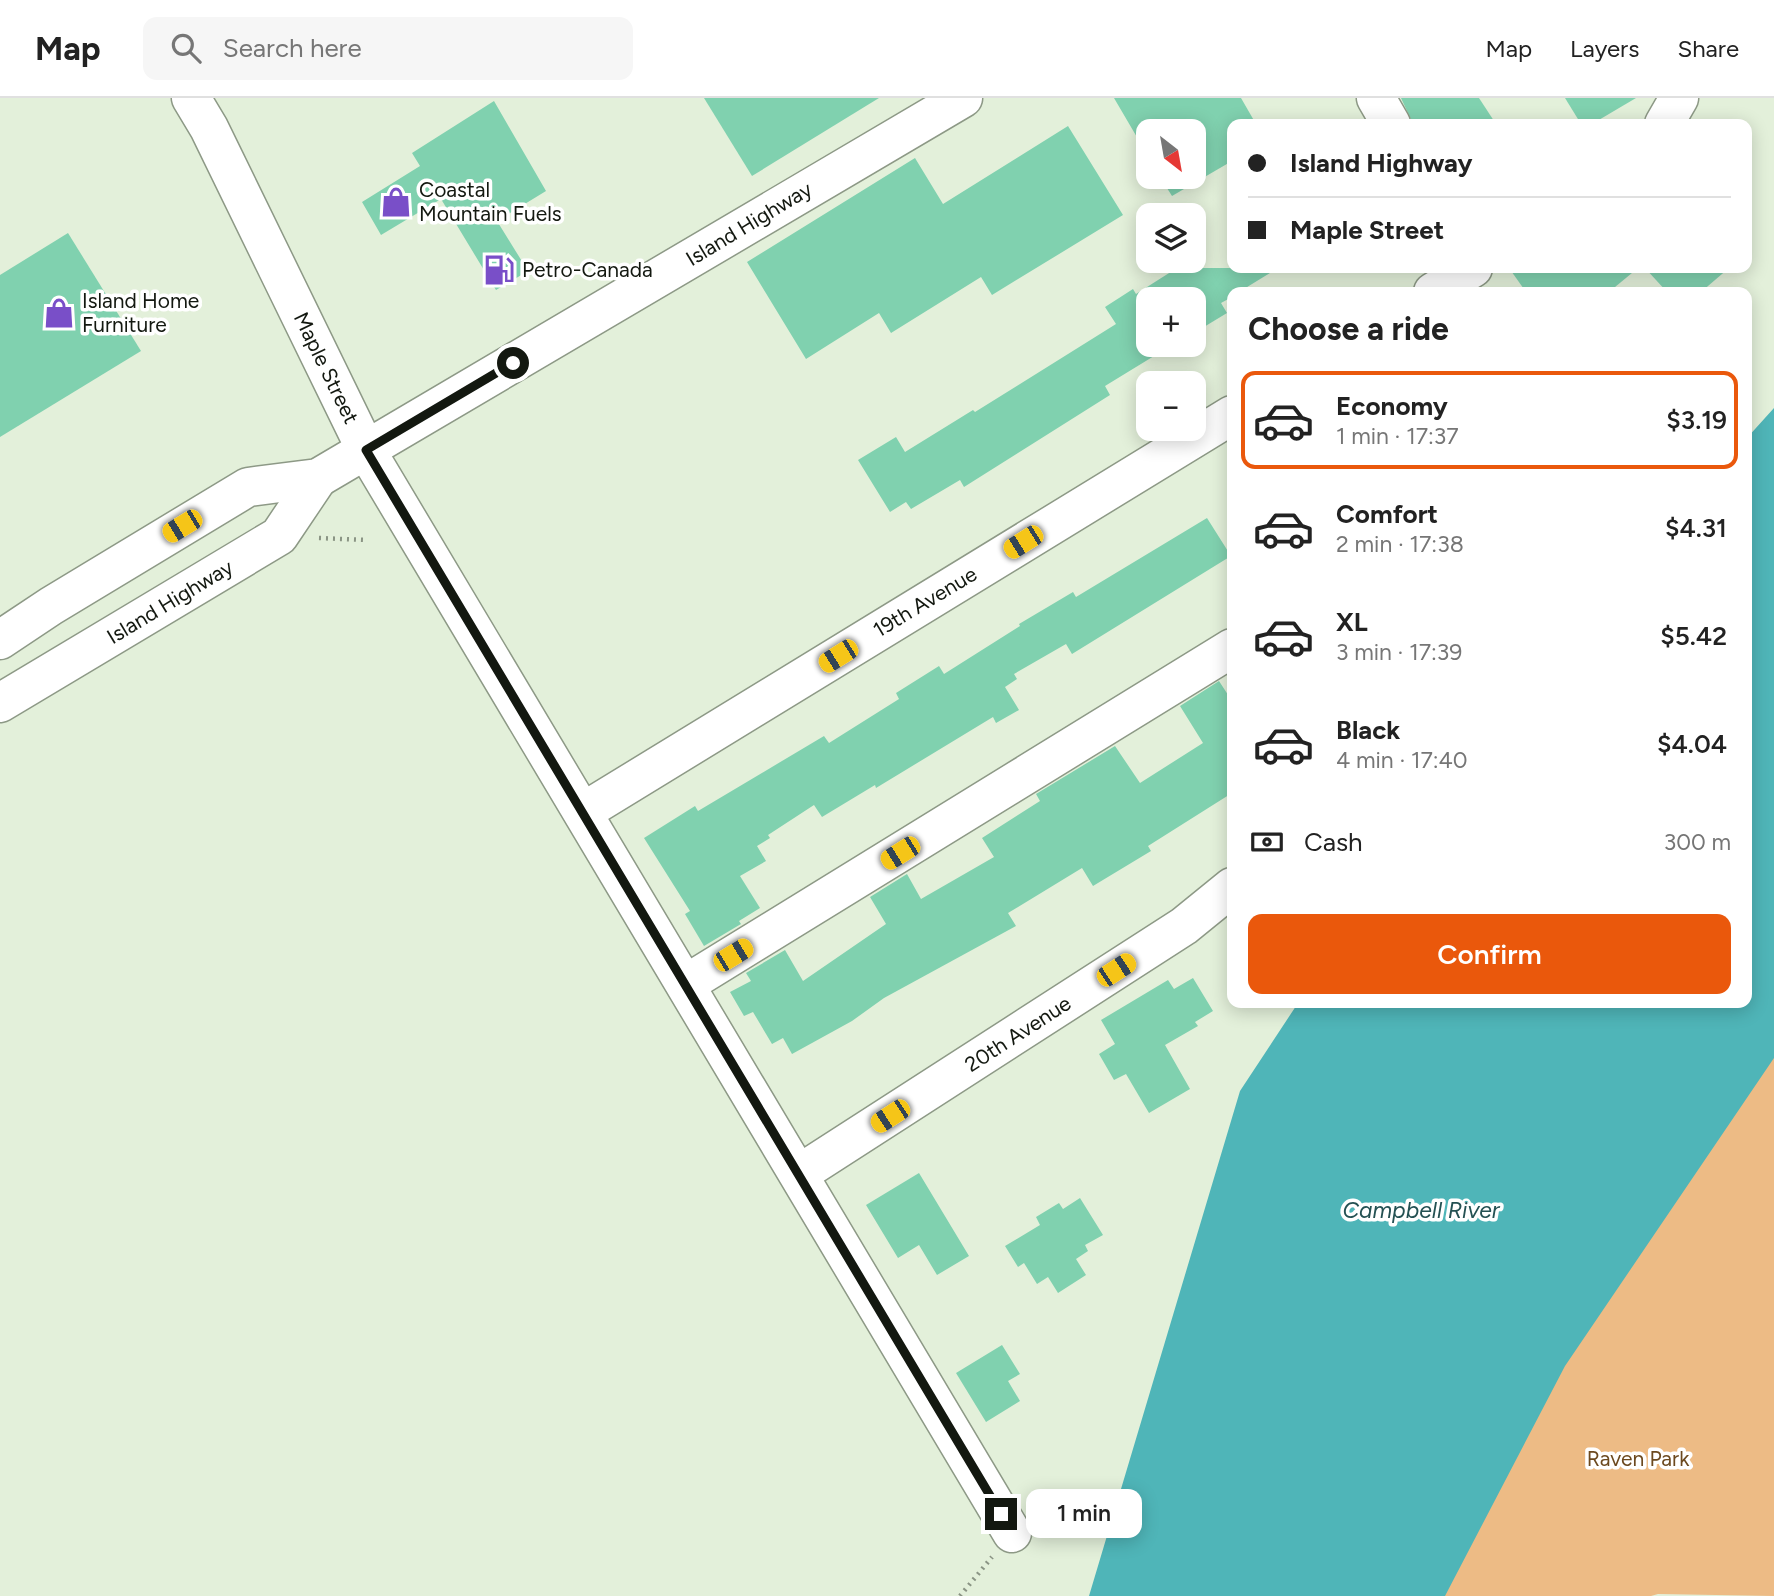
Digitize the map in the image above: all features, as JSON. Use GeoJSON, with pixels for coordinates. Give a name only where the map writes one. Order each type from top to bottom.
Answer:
{"type":"FeatureCollection","features":[{"type":"Feature","properties":{"kind":"street","name":"Maple Street"},"geometry":{"type":"LineString","coordinates":[[191,98],[215,140],[366,450],[1012,1533]]}},
{"type":"Feature","properties":{"kind":"street","name":"Island Highway"},"geometry":{"type":"LineString","coordinates":[[0,640],[51,606],[248,487],[318,478],[963,98]]}},
{"type":"Feature","properties":{"kind":"street"},"geometry":{"type":"LineString","coordinates":[[1377,98],[1388,119]]}},
{"type":"Feature","properties":{"kind":"street"},"geometry":{"type":"LineString","coordinates":[[1667,119],[1679,98]]}},
{"type":"Feature","properties":{"kind":"street"},"geometry":{"type":"LineString","coordinates":[[1441,287],[1465,273]]}},
{"type":"Feature","properties":{"kind":"street","name":"19th Avenue"},"geometry":{"type":"LineString","coordinates":[[583,812],[1227,418]]}},
{"type":"Feature","properties":{"kind":"street","name":"Island Highway"},"geometry":{"type":"LineString","coordinates":[[0,703],[279,536],[318,478]]}},
{"type":"Feature","properties":{"kind":"street"},"geometry":{"type":"LineString","coordinates":[[686,984],[1227,651]]}},
{"type":"Feature","properties":{"kind":"street","name":"20th Avenue"},"geometry":{"type":"LineString","coordinates":[[799,1174],[1184,926],[1227,891]]}},
{"type":"Feature","properties":{"kind":"path"},"geometry":{"type":"LineString","coordinates":[[960,1596],[1012,1533]]}},
{"type":"Feature","properties":{"kind":"green space","name":"Raven Park"},"geometry":{"type":"Polygon","coordinates":[[[1774,998],[1774,1596],[1438,1596],[1457,1548],[1774,998]]]}},
{"type":"Feature","properties":{"kind":"water","name":"Campbell River"},"geometry":{"type":"Polygon","coordinates":[[[1774,408],[1774,1058],[1565,1366],[1445,1596],[1089,1596],[1240,1091],[1295,1008],[1752,1008],[1752,432],[1774,408]]]}},
{"type":"Feature","properties":{"kind":"building"},"geometry":{"type":"Polygon","coordinates":[[[704,98],[879,98],[752,176],[704,98]]]}},
{"type":"Feature","properties":{"kind":"building"},"geometry":{"type":"Polygon","coordinates":[[[1114,98],[1241,98],[1253,119],[1227,119],[1227,164],[1206,176],[1206,119],[1136,119],[1136,136],[1114,98]]]}},
{"type":"Feature","properties":{"kind":"building"},"geometry":{"type":"Polygon","coordinates":[[[1401,98],[1479,98],[1493,119],[1411,119],[1401,98]]]}},
{"type":"Feature","properties":{"kind":"building"},"geometry":{"type":"Polygon","coordinates":[[[1565,98],[1636,98],[1600,119],[1578,119],[1565,98]]]}},
{"type":"Feature","properties":{"kind":"building"},"geometry":{"type":"Polygon","coordinates":[[[494,101],[546,191],[497,221],[528,271],[496,290],[441,199],[381,235],[362,202],[420,166],[412,153],[494,101]]]}},
{"type":"Feature","properties":{"kind":"building"},"geometry":{"type":"Polygon","coordinates":[[[1068,126],[1123,215],[992,295],[981,277],[891,333],[879,313],[806,359],[747,262],[915,158],[943,204],[1068,126]]]}},
{"type":"Feature","properties":{"kind":"building"},"geometry":{"type":"Polygon","coordinates":[[[1168,189],[1184,189],[1172,196],[1168,189]]]}},
{"type":"Feature","properties":{"kind":"building","name":"Island Home Furniture"},"geometry":{"type":"Polygon","coordinates":[[[68,233],[141,351],[0,437],[0,275],[68,233]]]}},
{"type":"Feature","properties":{"kind":"building"},"geometry":{"type":"Polygon","coordinates":[[[1206,268],[1227,268],[1227,273],[1270,273],[1247,287],[1227,287],[1227,300],[1221,303],[1227,313],[1206,326],[1206,287],[1147,287],[1169,273],[1206,273],[1206,268]]]}},
{"type":"Feature","properties":{"kind":"building"},"geometry":{"type":"Polygon","coordinates":[[[1513,273],[1632,273],[1615,287],[1522,287],[1513,273]]]}},
{"type":"Feature","properties":{"kind":"building"},"geometry":{"type":"Polygon","coordinates":[[[1650,273],[1723,273],[1707,287],[1662,287],[1650,273]]]}},
{"type":"Feature","properties":{"kind":"building"},"geometry":{"type":"Polygon","coordinates":[[[1133,289],[1136,294],[1136,357],[1152,357],[1105,386],[1110,395],[964,487],[960,480],[911,509],[906,502],[890,512],[858,460],[896,437],[905,452],[973,410],[975,412],[1116,324],[1105,307],[1133,289]]]}},
{"type":"Feature","properties":{"kind":"building"},"geometry":{"type":"Polygon","coordinates":[[[1207,518],[1227,550],[1227,558],[1072,654],[1066,644],[1014,674],[1017,679],[1005,687],[1019,710],[996,723],[993,717],[876,788],[875,785],[822,817],[814,805],[768,835],[770,838],[757,846],[766,861],[740,876],[760,908],[739,921],[741,924],[704,946],[685,914],[690,911],[644,838],[695,806],[698,811],[824,736],[829,743],[899,699],[896,693],[939,666],[944,674],[1073,592],[1076,597],[1207,518]]]}},
{"type":"Feature","properties":{"kind":"building"},"geometry":{"type":"Polygon","coordinates":[[[1219,681],[1227,693],[1227,796],[1148,846],[1151,851],[1093,886],[1082,868],[1008,913],[1016,926],[884,998],[852,1021],[792,1054],[783,1038],[772,1044],[753,1012],[744,1016],[730,992],[751,981],[746,973],[785,950],[803,981],[886,924],[870,897],[907,874],[921,899],[994,857],[982,838],[1040,801],[1036,794],[1115,746],[1140,783],[1203,743],[1180,706],[1219,681]]]}},
{"type":"Feature","properties":{"kind":"building"},"geometry":{"type":"Polygon","coordinates":[[[1193,978],[1213,1011],[1195,1022],[1198,1026],[1165,1045],[1190,1089],[1149,1113],[1126,1074],[1114,1080],[1099,1054],[1115,1044],[1101,1020],[1168,980],[1174,989],[1193,978]]]}},
{"type":"Feature","properties":{"kind":"building"},"geometry":{"type":"Polygon","coordinates":[[[919,1173],[969,1256],[937,1275],[919,1245],[898,1258],[866,1205],[919,1173]]]}},
{"type":"Feature","properties":{"kind":"building"},"geometry":{"type":"Polygon","coordinates":[[[1080,1198],[1103,1235],[1085,1245],[1088,1251],[1076,1259],[1086,1275],[1058,1293],[1048,1277],[1037,1284],[1024,1263],[1018,1267],[1005,1246],[1040,1225],[1036,1217],[1059,1203],[1063,1209],[1080,1198]]]}},
{"type":"Feature","properties":{"kind":"building"},"geometry":{"type":"Polygon","coordinates":[[[1002,1345],[1020,1374],[1008,1381],[1020,1401],[986,1422],[956,1373],[1002,1345]]]}},
{"type":"Feature","properties":{"kind":"place","name":"Coastal Mountain Fuels"},"geometry":{"type":"Point","coordinates":[396,202]}},
{"type":"Feature","properties":{"kind":"place","name":"Petro-Canada"},"geometry":{"type":"Point","coordinates":[499,270]}},
{"type":"Feature","properties":{"kind":"place","name":"Island Home Furniture"},"geometry":{"type":"Point","coordinates":[59,313]}},
{"type":"Feature","properties":{"kind":"route"},"geometry":{"type":"LineString","coordinates":[[513,363],[366,450],[1001,1514]]}}]}
